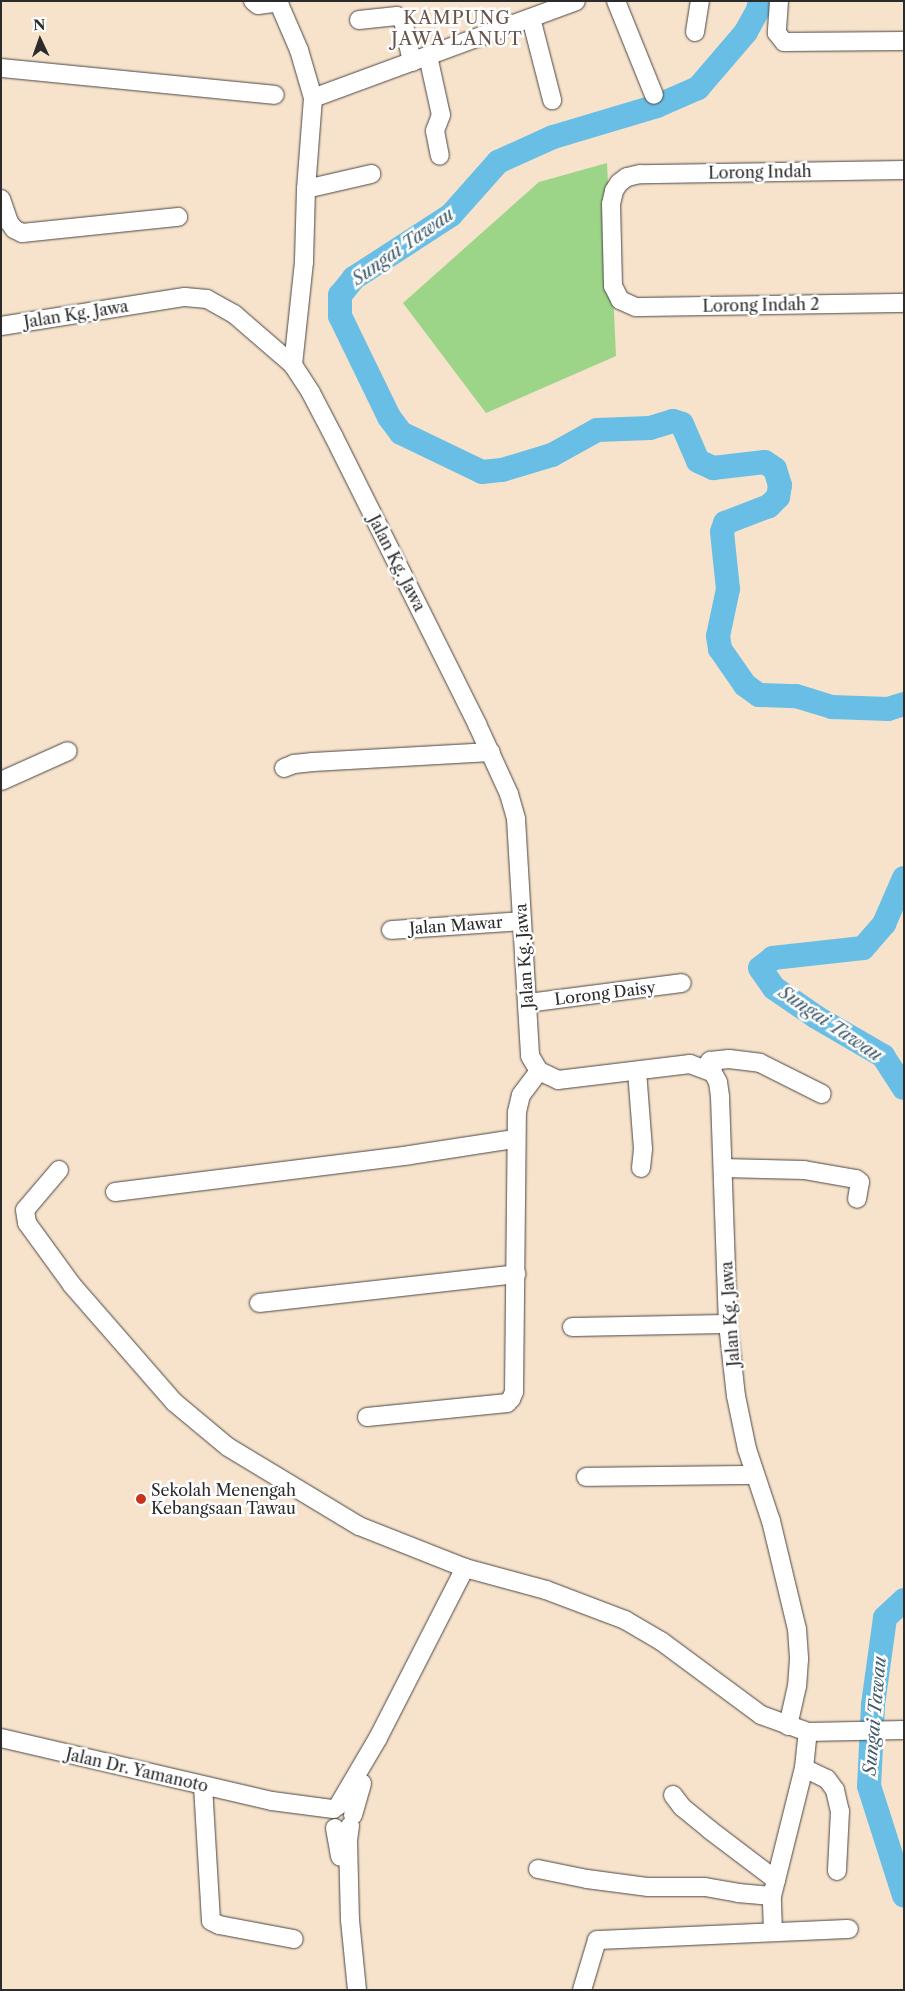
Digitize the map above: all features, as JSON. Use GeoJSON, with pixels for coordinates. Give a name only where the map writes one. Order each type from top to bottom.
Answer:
{"type":"FeatureCollection","features":[{"type":"Feature","properties":{"kind":"street"},"geometry":{"type":"LineString","coordinates":[[253,1],[258,4],[275,3],[280,6],[299,50],[313,98],[306,189],[304,262],[293,365]]}},
{"type":"Feature","properties":{"kind":"street"},"geometry":{"type":"LineString","coordinates":[[313,98],[576,1]]}},
{"type":"Feature","properties":{"kind":"street"},"geometry":{"type":"LineString","coordinates":[[616,1],[654,96]]}},
{"type":"Feature","properties":{"kind":"street"},"geometry":{"type":"LineString","coordinates":[[695,32],[700,1]]}},
{"type":"Feature","properties":{"kind":"street"},"geometry":{"type":"LineString","coordinates":[[779,1],[777,33],[784,42],[904,41]]}},
{"type":"Feature","properties":{"kind":"street"},"geometry":{"type":"LineString","coordinates":[[359,20],[397,16],[403,20],[441,115],[435,131],[440,156]]}},
{"type":"Feature","properties":{"kind":"street"},"geometry":{"type":"LineString","coordinates":[[531,18],[552,100]]}},
{"type":"Feature","properties":{"kind":"street"},"geometry":{"type":"LineString","coordinates":[[1,68],[275,95]]}},
{"type":"Feature","properties":{"kind":"street","name":"Lorong Indah"},"geometry":{"type":"LineString","coordinates":[[620,300],[613,286],[611,204],[614,191],[619,183],[627,177],[640,174],[904,170]]}},
{"type":"Feature","properties":{"kind":"street"},"geometry":{"type":"LineString","coordinates":[[306,189],[371,174]]}},
{"type":"Feature","properties":{"kind":"street"},"geometry":{"type":"LineString","coordinates":[[1,199],[9,222],[14,230],[22,233],[178,217]]}},
{"type":"Feature","properties":{"kind":"street","name":"Jalan Kg. Jawa"},"geometry":{"type":"LineString","coordinates":[[1,326],[185,297],[207,299],[234,314],[293,365],[320,410],[490,752],[509,794],[516,819],[530,1056],[539,1071]]}},
{"type":"Feature","properties":{"kind":"street","name":"Lorong Indah 2"},"geometry":{"type":"LineString","coordinates":[[620,300],[636,307],[904,304]]}},
{"type":"Feature","properties":{"kind":"street"},"geometry":{"type":"LineString","coordinates":[[1,781],[68,751]]}},
{"type":"Feature","properties":{"kind":"street"},"geometry":{"type":"LineString","coordinates":[[284,768],[303,763],[490,752]]}},
{"type":"Feature","properties":{"kind":"street","name":"Jalan Mawar"},"geometry":{"type":"LineString","coordinates":[[390,930],[522,921]]}},
{"type":"Feature","properties":{"kind":"street","name":"Lorong Daisy"},"geometry":{"type":"LineString","coordinates":[[528,1003],[682,983]]}},
{"type":"Feature","properties":{"kind":"street"},"geometry":{"type":"LineString","coordinates":[[367,1417],[507,1403],[514,1392],[516,1274],[515,1139],[517,1112],[521,1095],[539,1071],[558,1080],[690,1064],[705,1068],[710,1061],[729,1059],[760,1063],[822,1094]]}},
{"type":"Feature","properties":{"kind":"street","name":"Jalan Kg. Jawa"},"geometry":{"type":"LineString","coordinates":[[705,1068],[714,1073],[718,1082],[728,1324],[740,1415],[755,1475],[770,1521],[796,1629],[797,1686],[788,1726]]}},
{"type":"Feature","properties":{"kind":"street"},"geometry":{"type":"LineString","coordinates":[[637,1071],[642,1149],[640,1168]]}},
{"type":"Feature","properties":{"kind":"street"},"geometry":{"type":"LineString","coordinates":[[115,1192],[410,1155],[515,1139]]}},
{"type":"Feature","properties":{"kind":"street"},"geometry":{"type":"LineString","coordinates":[[723,1168],[804,1170],[856,1179],[860,1182],[857,1199]]}},
{"type":"Feature","properties":{"kind":"street"},"geometry":{"type":"LineString","coordinates":[[59,1170],[25,1210],[27,1222],[72,1285],[174,1402],[228,1447],[359,1526],[465,1568],[546,1590],[625,1620],[661,1641],[761,1715],[808,1732],[904,1730]]}},
{"type":"Feature","properties":{"kind":"street"},"geometry":{"type":"LineString","coordinates":[[259,1303],[516,1274]]}},
{"type":"Feature","properties":{"kind":"street"},"geometry":{"type":"LineString","coordinates":[[572,1327],[728,1324]]}},
{"type":"Feature","properties":{"kind":"street"},"geometry":{"type":"LineString","coordinates":[[586,1477],[755,1475]]}},
{"type":"Feature","properties":{"kind":"street"},"geometry":{"type":"LineString","coordinates":[[357,1990],[341,1819],[378,1738],[465,1568]]}},
{"type":"Feature","properties":{"kind":"street"},"geometry":{"type":"LineString","coordinates":[[773,1932],[774,1888],[804,1768],[808,1732]]}},
{"type":"Feature","properties":{"kind":"street","name":"Jalan Dr. Yamanoto"},"geometry":{"type":"LineString","coordinates":[[1,1738],[272,1801],[320,1818],[341,1819]]}},
{"type":"Feature","properties":{"kind":"street"},"geometry":{"type":"LineString","coordinates":[[804,1768],[827,1779],[835,1790],[840,1811],[837,1871]]}},
{"type":"Feature","properties":{"kind":"street"},"geometry":{"type":"LineString","coordinates":[[203,1786],[211,1921],[219,1925],[294,1939]]}},
{"type":"Feature","properties":{"kind":"street"},"geometry":{"type":"LineString","coordinates":[[673,1795],[682,1807],[774,1888]]}},
{"type":"Feature","properties":{"kind":"street"},"geometry":{"type":"LineString","coordinates":[[538,1870],[587,1879],[648,1886],[706,1887],[738,1894],[774,1888]]}},
{"type":"Feature","properties":{"kind":"street"},"geometry":{"type":"LineString","coordinates":[[582,1990],[596,1940],[850,1929]]}},
{"type":"Feature","properties":{"kind":"green space"},"geometry":{"type":"Polygon","coordinates":[[[607,163],[616,356],[486,413],[403,303],[539,182],[607,163]]]}},
{"type":"Feature","properties":{"kind":"waterway","name":"Sungai Tawau"},"geometry":{"type":"LineString","coordinates":[[760,1],[758,10],[746,32],[698,88],[657,106],[553,137],[498,162],[451,215],[354,278],[340,295],[340,316],[389,417],[401,433],[482,472],[502,470],[552,455],[597,430],[650,428],[673,421],[682,424],[698,461],[713,468],[765,462],[775,469],[780,485],[778,497],[769,506],[725,523],[722,532],[728,589],[718,636],[720,649],[745,685],[759,695],[796,696],[832,707],[888,709],[904,704]]}},
{"type":"Feature","properties":{"kind":"waterway","name":"Sungai Tawau"},"geometry":{"type":"LineString","coordinates":[[904,878],[884,924],[863,948],[773,958],[760,968],[774,988],[816,1017],[883,1056],[904,1088]]}},
{"type":"Feature","properties":{"kind":"waterway","name":"Sungai Tawau"},"geometry":{"type":"LineString","coordinates":[[904,1600],[885,1618],[873,1705],[869,1786],[904,1896]]}},
{"type":"Feature","properties":{"kind":"place","name":"Sekolah Menengah Kebangsaan Tawau"},"geometry":{"type":"Point","coordinates":[141,1499]}},
{"type":"Feature","properties":{"kind":"district","name":"KAMPUNG JAWA LANUT"},"geometry":{"type":"Point","coordinates":[457,29]}}]}
